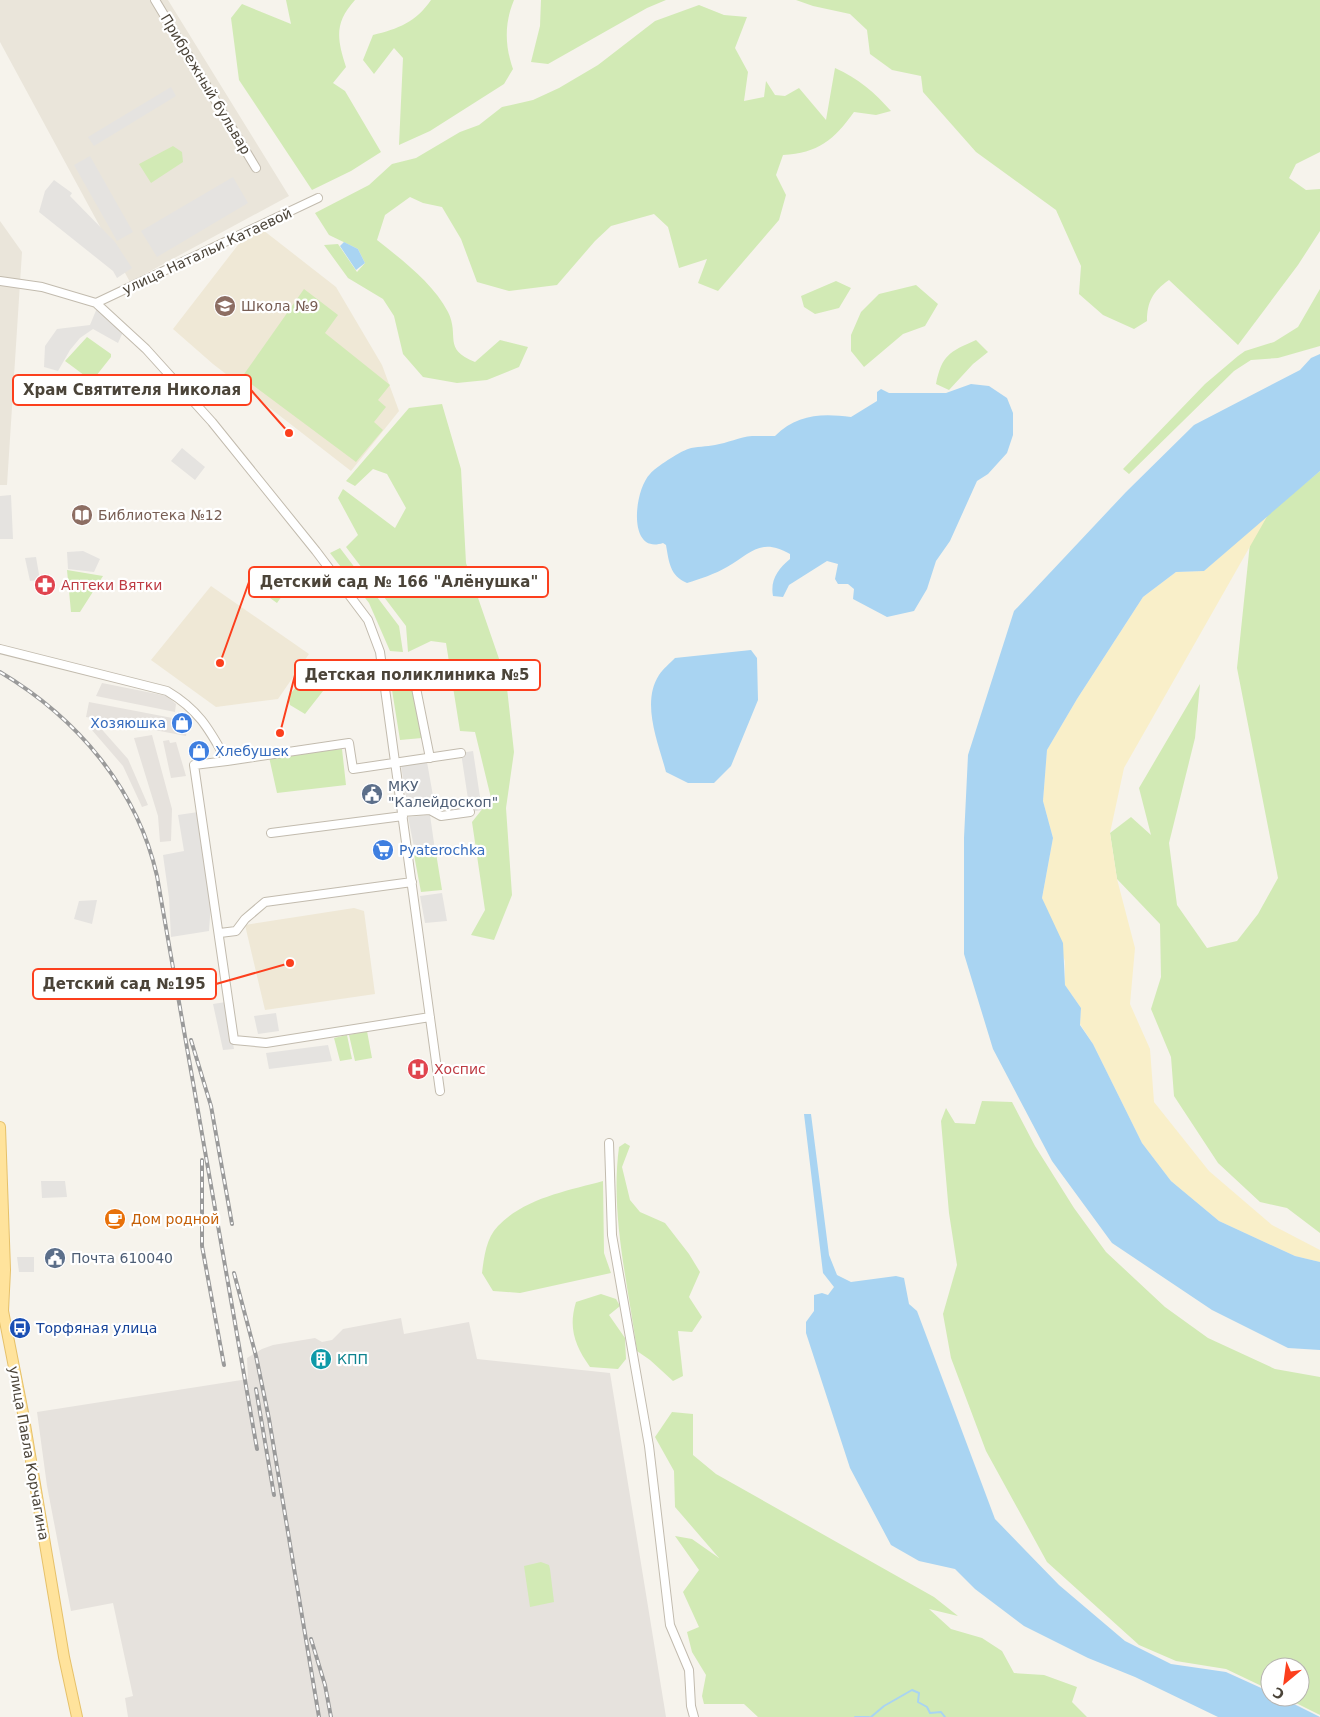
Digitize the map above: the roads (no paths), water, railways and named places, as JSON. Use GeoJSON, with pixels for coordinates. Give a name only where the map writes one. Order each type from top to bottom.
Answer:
{"type":"FeatureCollection","features":[{"type":"Feature","properties":{"kind":"main road","name":"улица Павла Корчагина"},"geometry":{"type":"LineString","coordinates":[[0,1127],[4,1269],[1,1311],[23,1413],[64,1657],[77,1717]]}},
{"type":"Feature","properties":{"kind":"street","name":"Прибрежный бульвар"},"geometry":{"type":"LineString","coordinates":[[155,0],[256,168]]}},
{"type":"Feature","properties":{"kind":"street","name":"улица Натальи Катаевой"},"geometry":{"type":"LineString","coordinates":[[96,303],[318,198]]}},
{"type":"Feature","properties":{"kind":"street"},"geometry":{"type":"LineString","coordinates":[[0,281],[42,287],[96,303],[146,349],[212,422],[316,551],[368,620],[380,652],[440,1091]]}},
{"type":"Feature","properties":{"kind":"street"},"geometry":{"type":"LineString","coordinates":[[0,649],[167,691],[190,708],[207,724],[227,760]]}},
{"type":"Feature","properties":{"kind":"street"},"geometry":{"type":"LineString","coordinates":[[415,683],[430,758]]}},
{"type":"Feature","properties":{"kind":"street"},"geometry":{"type":"LineString","coordinates":[[430,1017],[266,1043],[234,1040],[220,933],[194,765],[349,743],[353,769],[462,753]]}},
{"type":"Feature","properties":{"kind":"street"},"geometry":{"type":"LineString","coordinates":[[271,833],[430,810],[441,816],[470,812]]}},
{"type":"Feature","properties":{"kind":"street"},"geometry":{"type":"LineString","coordinates":[[220,933],[236,931],[245,919],[265,902],[412,882]]}},
{"type":"Feature","properties":{"kind":"street"},"geometry":{"type":"LineString","coordinates":[[265,1034],[266,1043]]}},
{"type":"Feature","properties":{"kind":"street"},"geometry":{"type":"LineString","coordinates":[[609,1143],[612,1235],[649,1446],[670,1625],[689,1670],[691,1706],[694,1717]]}},
{"type":"Feature","properties":{"kind":"water"},"geometry":{"type":"Polygon","coordinates":[[[344,242],[358,249],[365,263],[356,270],[340,246],[344,242]]]}},
{"type":"Feature","properties":{"kind":"water"},"geometry":{"type":"Polygon","coordinates":[[[1320,354],[1320,471],[1204,571],[1176,572],[1143,597],[1077,699],[1047,750],[1043,801],[1053,838],[1042,898],[1063,943],[1065,985],[1081,1008],[1080,1025],[1093,1044],[1142,1143],[1171,1181],[1219,1221],[1295,1256],[1320,1262],[1320,1350],[1288,1348],[1212,1310],[1112,1243],[1052,1161],[993,1049],[964,954],[964,838],[968,755],[1014,611],[1126,492],[1194,425],[1300,370],[1311,358],[1320,354]]]}},
{"type":"Feature","properties":{"kind":"water"},"geometry":{"type":"Polygon","coordinates":[[[971,384],[989,386],[1007,398],[1013,413],[1013,435],[1007,453],[988,474],[977,481],[950,541],[936,561],[927,589],[914,611],[887,617],[853,599],[854,589],[848,584],[838,584],[835,579],[838,564],[827,561],[789,585],[783,597],[773,596],[772,590],[776,575],[790,559],[790,554],[771,547],[764,547],[750,552],[722,570],[687,583],[681,580],[671,568],[666,545],[663,543],[651,544],[644,540],[639,531],[637,519],[638,506],[644,482],[657,468],[688,449],[712,446],[752,436],[775,436],[792,423],[820,415],[851,417],[877,401],[877,392],[881,389],[889,393],[946,393],[971,384]]]}},
{"type":"Feature","properties":{"kind":"water"},"geometry":{"type":"Polygon","coordinates":[[[751,650],[757,658],[758,700],[731,766],[714,783],[688,783],[666,772],[651,710],[651,698],[659,675],[675,658],[751,650]]]}},
{"type":"Feature","properties":{"kind":"water"},"geometry":{"type":"Polygon","coordinates":[[[804,1114],[811,1114],[829,1255],[837,1275],[851,1282],[896,1276],[904,1278],[909,1304],[917,1311],[995,1519],[1059,1585],[1125,1641],[1171,1664],[1226,1672],[1260,1687],[1260,1707],[1300,1707],[1320,1717],[1218,1717],[1135,1677],[1088,1658],[1024,1626],[975,1589],[955,1569],[919,1561],[891,1545],[850,1468],[806,1333],[806,1322],[814,1311],[814,1295],[822,1293],[828,1295],[834,1287],[823,1273],[804,1114]]]}},
{"type":"Feature","properties":{"kind":"waterway"},"geometry":{"type":"LineString","coordinates":[[871,1717],[884,1706],[912,1690],[919,1693],[918,1702],[927,1707],[930,1713],[941,1712],[945,1717]]}},
{"type":"Feature","properties":{"kind":"waterway"},"geometry":{"type":"LineString","coordinates":[[855,1717],[869,1717]]}},
{"type":"Feature","properties":{"kind":"railway"},"geometry":{"type":"LineString","coordinates":[[0,672],[28,690],[54,711],[100,758],[119,785],[135,813],[148,844],[157,876],[257,1449]]}},
{"type":"Feature","properties":{"kind":"railway"},"geometry":{"type":"LineString","coordinates":[[191,1040],[211,1106],[232,1224]]}},
{"type":"Feature","properties":{"kind":"railway"},"geometry":{"type":"LineString","coordinates":[[202,1160],[202,1246],[224,1365]]}},
{"type":"Feature","properties":{"kind":"railway"},"geometry":{"type":"LineString","coordinates":[[234,1273],[256,1356],[269,1419],[319,1717]]}},
{"type":"Feature","properties":{"kind":"railway"},"geometry":{"type":"LineString","coordinates":[[256,1389],[274,1495]]}},
{"type":"Feature","properties":{"kind":"railway"},"geometry":{"type":"LineString","coordinates":[[311,1639],[325,1685],[331,1717]]}},
{"type":"Feature","properties":{"kind":"place","name":"Школа №9"},"geometry":{"type":"Point","coordinates":[225,306]}},
{"type":"Feature","properties":{"kind":"place","name":"Храм Святителя Николая"},"geometry":{"type":"Point","coordinates":[289,433]}},
{"type":"Feature","properties":{"kind":"place","name":"Библиотека №12"},"geometry":{"type":"Point","coordinates":[82,515]}},
{"type":"Feature","properties":{"kind":"place","name":"Аптеки Вятки"},"geometry":{"type":"Point","coordinates":[45,585]}},
{"type":"Feature","properties":{"kind":"place","name":"Детский сад № 166 \"Алёнушка\""},"geometry":{"type":"Point","coordinates":[220,663]}},
{"type":"Feature","properties":{"kind":"place","name":"Хозяюшка"},"geometry":{"type":"Point","coordinates":[182,723]}},
{"type":"Feature","properties":{"kind":"place","name":"Детская поликлиника №5"},"geometry":{"type":"Point","coordinates":[280,733]}},
{"type":"Feature","properties":{"kind":"place","name":"Хлебушек"},"geometry":{"type":"Point","coordinates":[199,751]}},
{"type":"Feature","properties":{"kind":"place","name":"МКУ \"Калейдоскоп\""},"geometry":{"type":"Point","coordinates":[372,794]}},
{"type":"Feature","properties":{"kind":"place","name":"Pyaterochka"},"geometry":{"type":"Point","coordinates":[383,850]}},
{"type":"Feature","properties":{"kind":"place","name":"Детский сад №195"},"geometry":{"type":"Point","coordinates":[290,963]}},
{"type":"Feature","properties":{"kind":"place","name":"Хоспис"},"geometry":{"type":"Point","coordinates":[418,1069]}},
{"type":"Feature","properties":{"kind":"place","name":"Дом родной"},"geometry":{"type":"Point","coordinates":[115,1219]}},
{"type":"Feature","properties":{"kind":"place","name":"Почта 610040"},"geometry":{"type":"Point","coordinates":[55,1258]}},
{"type":"Feature","properties":{"kind":"place","name":"Торфяная улица"},"geometry":{"type":"Point","coordinates":[20,1328]}},
{"type":"Feature","properties":{"kind":"place","name":"КПП"},"geometry":{"type":"Point","coordinates":[321,1359]}}]}
